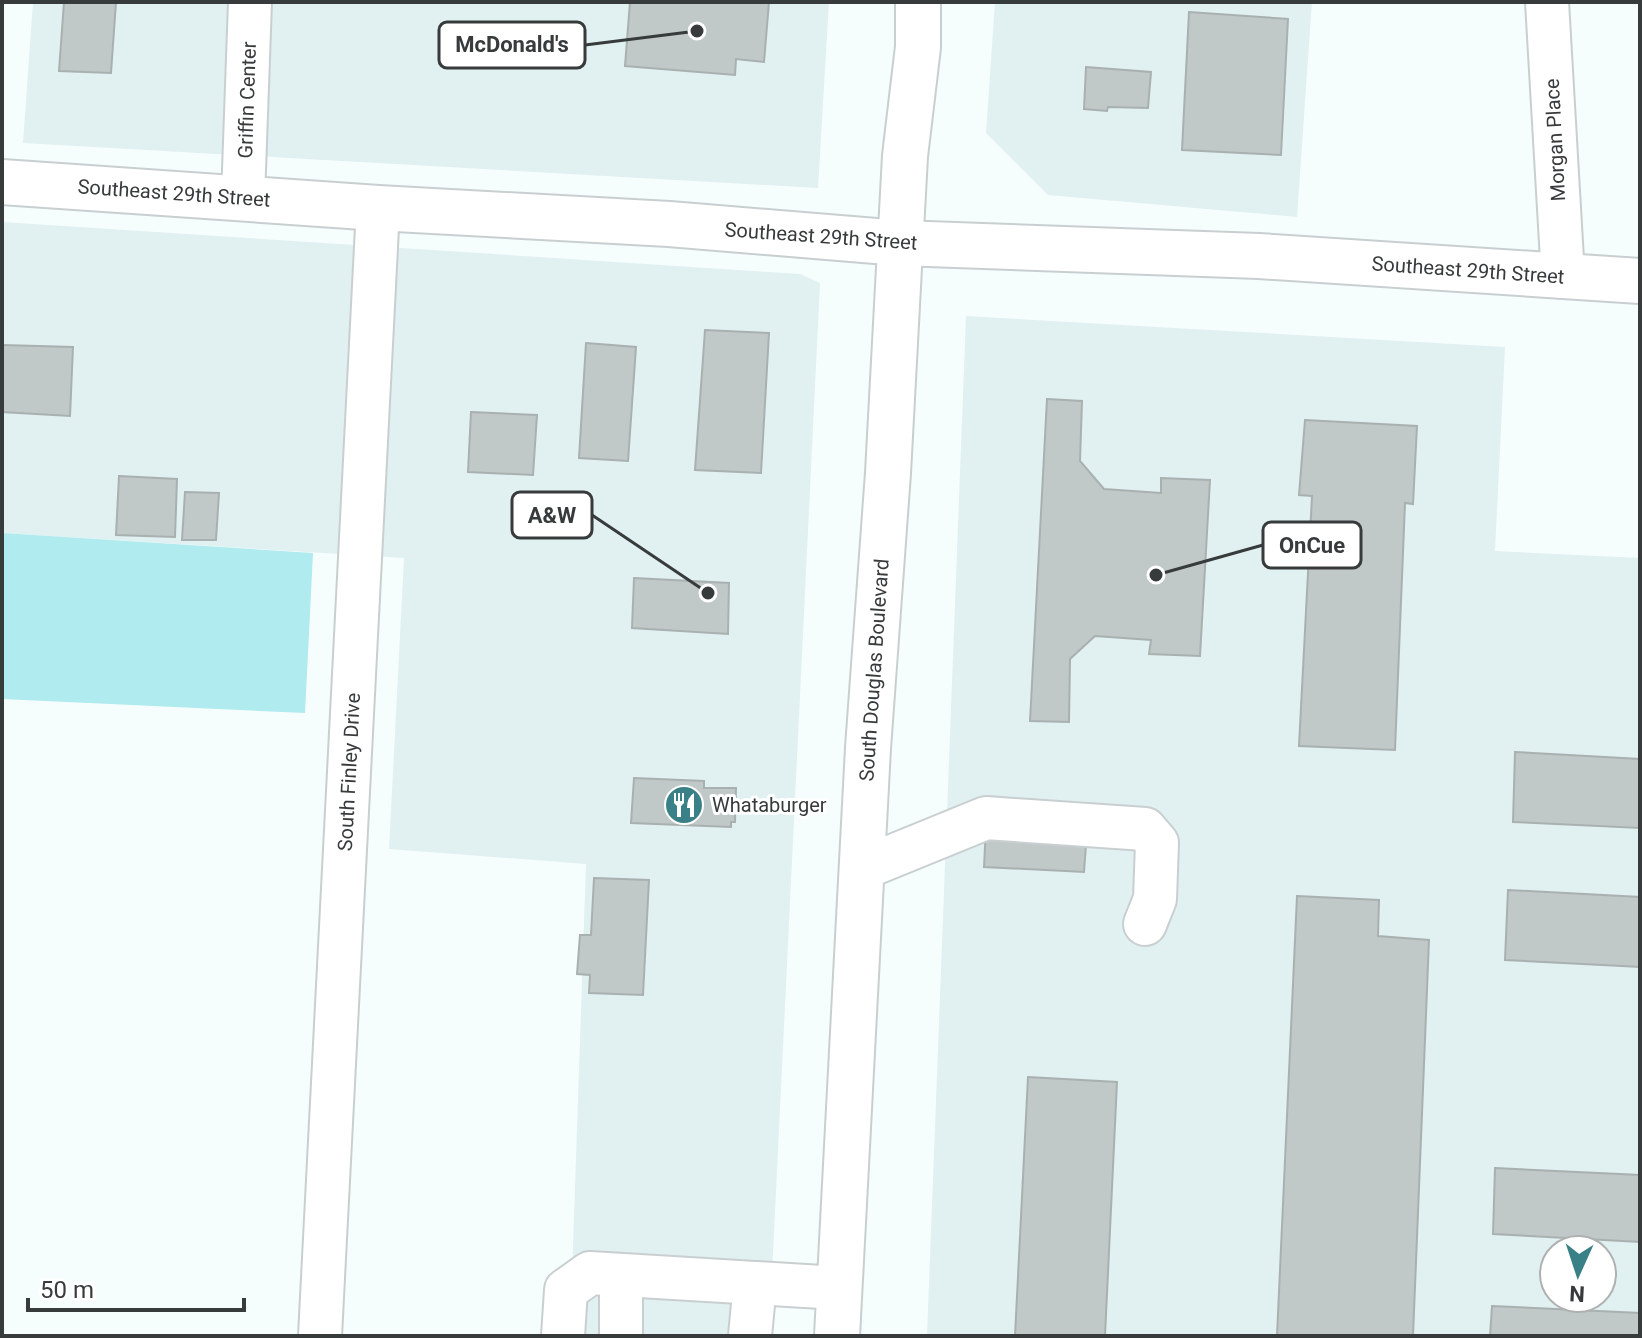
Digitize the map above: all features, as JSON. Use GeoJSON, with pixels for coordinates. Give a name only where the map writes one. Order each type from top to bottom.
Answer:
{"type":"FeatureCollection","features":[{"type":"Feature","properties":{"kind":"main road","name":"South Douglas Boulevard"},"geometry":{"type":"LineString","coordinates":[[837,1336],[861,869],[905,156],[918,47],[919,3]]}},
{"type":"Feature","properties":{"kind":"main road","name":"Southeast 29th Street"},"geometry":{"type":"LineString","coordinates":[[2,182],[669,224],[900,243],[1269,257],[1640,281]]}},
{"type":"Feature","properties":{"kind":"street","name":"Griffin Center"},"geometry":{"type":"LineString","coordinates":[[243,198],[250,2]]}},
{"type":"Feature","properties":{"kind":"street","name":"Morgan Place"},"geometry":{"type":"LineString","coordinates":[[1547,2],[1563,277]]}},
{"type":"Feature","properties":{"kind":"street","name":"South Finley Drive"},"geometry":{"type":"LineString","coordinates":[[320,1336],[378,208]]}},
{"type":"Feature","properties":{"kind":"street"},"geometry":{"type":"LineString","coordinates":[[861,869],[986,818],[1145,829],[1157,843],[1155,899],[1145,924]]}},
{"type":"Feature","properties":{"kind":"street"},"geometry":{"type":"LineString","coordinates":[[563,1336],[566,1290],[590,1273],[839,1288]]}},
{"type":"Feature","properties":{"kind":"street"},"geometry":{"type":"LineString","coordinates":[[621,1275],[621,1336]]}},
{"type":"Feature","properties":{"kind":"street"},"geometry":{"type":"LineString","coordinates":[[750,1336],[755,1283]]}},
{"type":"Feature","properties":{"kind":"shaded area"},"geometry":{"type":"Polygon","coordinates":[[[33,2],[829,2],[818,188],[23,143],[33,2]]]}},
{"type":"Feature","properties":{"kind":"shaded area"},"geometry":{"type":"Polygon","coordinates":[[[995,2],[1312,2],[1297,217],[1048,195],[986,133],[995,2]]]}},
{"type":"Feature","properties":{"kind":"shaded area"},"geometry":{"type":"Polygon","coordinates":[[[2,222],[800,274],[820,283],[769,1336],[570,1336],[586,864],[389,849],[404,558],[2,533],[2,222]]]}},
{"type":"Feature","properties":{"kind":"shaded area"},"geometry":{"type":"Polygon","coordinates":[[[966,316],[1505,347],[1495,551],[1640,558],[1640,1336],[927,1336],[966,316]]]}},
{"type":"Feature","properties":{"kind":"shaded area"},"geometry":{"type":"Polygon","coordinates":[[[2,533],[313,553],[305,713],[2,699],[2,533]]]}},
{"type":"Feature","properties":{"kind":"building"},"geometry":{"type":"Polygon","coordinates":[[[64,2],[116,2],[111,73],[59,71],[64,2]]]}},
{"type":"Feature","properties":{"kind":"building"},"geometry":{"type":"Polygon","coordinates":[[[630,2],[769,2],[764,62],[736,59],[735,75],[625,66],[630,2]]]}},
{"type":"Feature","properties":{"kind":"building"},"geometry":{"type":"Polygon","coordinates":[[[1189,12],[1288,19],[1281,155],[1182,150],[1189,12]]]}},
{"type":"Feature","properties":{"kind":"building"},"geometry":{"type":"Polygon","coordinates":[[[1086,67],[1151,72],[1148,108],[1084,109],[1086,67]]]}},
{"type":"Feature","properties":{"kind":"building"},"geometry":{"type":"Polygon","coordinates":[[[705,330],[769,333],[761,473],[695,470],[705,330]]]}},
{"type":"Feature","properties":{"kind":"building"},"geometry":{"type":"Polygon","coordinates":[[[586,343],[636,347],[628,461],[579,458],[586,343]]]}},
{"type":"Feature","properties":{"kind":"building"},"geometry":{"type":"Polygon","coordinates":[[[2,345],[73,347],[70,416],[2,412],[2,345]]]}},
{"type":"Feature","properties":{"kind":"building"},"geometry":{"type":"Polygon","coordinates":[[[1047,399],[1082,401],[1080,461],[1104,489],[1161,493],[1161,478],[1210,480],[1200,656],[1149,654],[1151,640],[1095,636],[1070,659],[1069,722],[1030,721],[1047,399]]]}},
{"type":"Feature","properties":{"kind":"building"},"geometry":{"type":"Polygon","coordinates":[[[471,412],[537,415],[533,475],[468,472],[471,412]]]}},
{"type":"Feature","properties":{"kind":"building"},"geometry":{"type":"Polygon","coordinates":[[[1305,420],[1417,426],[1413,504],[1405,503],[1395,750],[1299,746],[1312,496],[1299,495],[1305,420]]]}},
{"type":"Feature","properties":{"kind":"building"},"geometry":{"type":"Polygon","coordinates":[[[119,476],[177,479],[175,537],[116,535],[119,476]]]}},
{"type":"Feature","properties":{"kind":"building"},"geometry":{"type":"Polygon","coordinates":[[[185,492],[219,493],[216,540],[182,540],[185,492]]]}},
{"type":"Feature","properties":{"kind":"building"},"geometry":{"type":"Polygon","coordinates":[[[634,578],[729,583],[728,634],[632,628],[634,578]]]}},
{"type":"Feature","properties":{"kind":"building"},"geometry":{"type":"Polygon","coordinates":[[[1515,752],[1640,759],[1640,828],[1513,822],[1515,752]]]}},
{"type":"Feature","properties":{"kind":"building","name":"Whataburger"},"geometry":{"type":"Polygon","coordinates":[[[634,778],[704,781],[704,788],[736,788],[735,822],[731,822],[731,827],[631,823],[634,778]]]}},
{"type":"Feature","properties":{"kind":"building"},"geometry":{"type":"Polygon","coordinates":[[[986,826],[1087,832],[1084,872],[984,867],[986,826]]]}},
{"type":"Feature","properties":{"kind":"building"},"geometry":{"type":"Polygon","coordinates":[[[594,878],[649,880],[643,995],[589,993],[590,975],[577,974],[580,935],[591,935],[594,878]]]}},
{"type":"Feature","properties":{"kind":"building"},"geometry":{"type":"Polygon","coordinates":[[[1508,890],[1640,897],[1640,967],[1505,960],[1508,890]]]}},
{"type":"Feature","properties":{"kind":"building"},"geometry":{"type":"Polygon","coordinates":[[[1297,896],[1379,900],[1378,936],[1429,940],[1413,1336],[1277,1336],[1297,896]]]}},
{"type":"Feature","properties":{"kind":"building"},"geometry":{"type":"Polygon","coordinates":[[[1028,1077],[1117,1082],[1105,1336],[1015,1336],[1028,1077]]]}},
{"type":"Feature","properties":{"kind":"building"},"geometry":{"type":"Polygon","coordinates":[[[1495,1168],[1640,1175],[1640,1242],[1618,1241],[1618,1234],[1538,1234],[1538,1236],[1493,1234],[1495,1168]]]}},
{"type":"Feature","properties":{"kind":"building"},"geometry":{"type":"Polygon","coordinates":[[[1492,1306],[1538,1308],[1538,1314],[1640,1313],[1640,1336],[1490,1336],[1492,1306]]]}},
{"type":"Feature","properties":{"kind":"place","name":"McDonald's"},"geometry":{"type":"Point","coordinates":[697,31]}},
{"type":"Feature","properties":{"kind":"place","name":"OnCue"},"geometry":{"type":"Point","coordinates":[1156,575]}},
{"type":"Feature","properties":{"kind":"place","name":"A&W"},"geometry":{"type":"Point","coordinates":[708,593]}},
{"type":"Feature","properties":{"kind":"place","name":"Whataburger"},"geometry":{"type":"Point","coordinates":[684,805]}}]}
